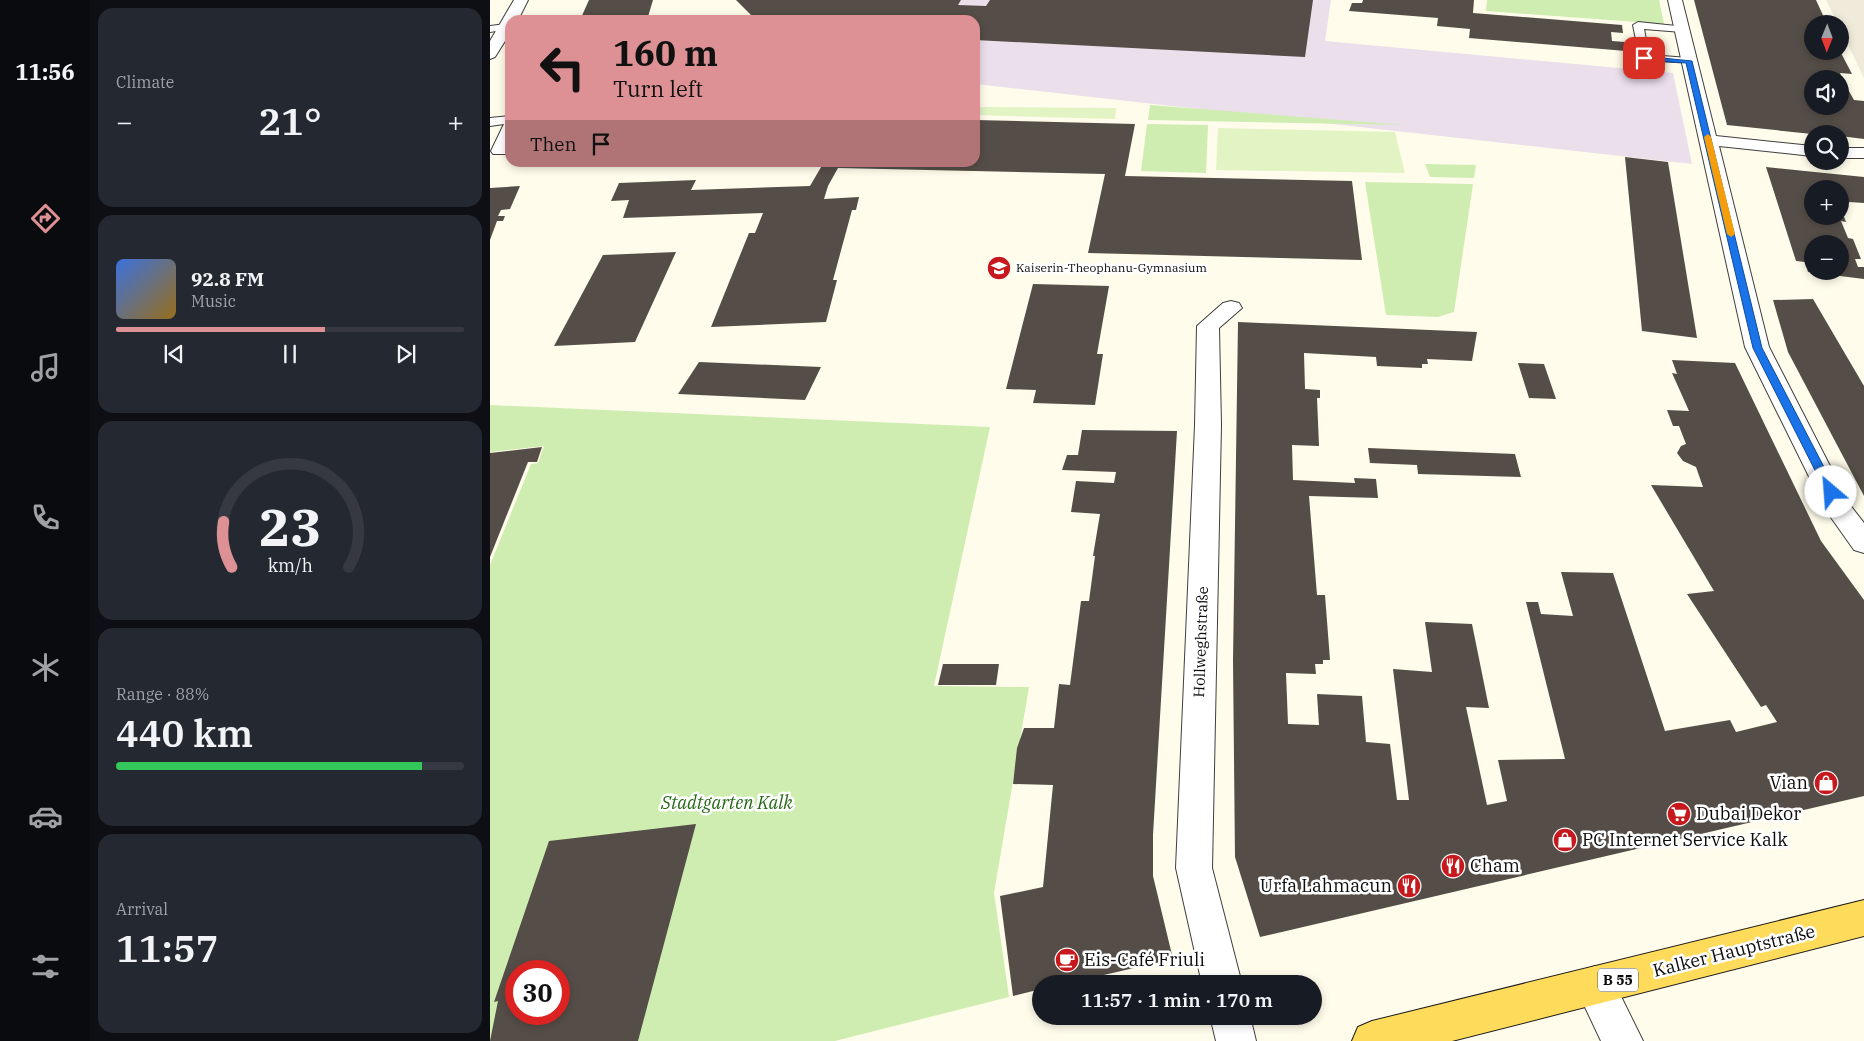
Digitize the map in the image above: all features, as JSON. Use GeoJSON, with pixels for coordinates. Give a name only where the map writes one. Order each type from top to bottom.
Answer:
{"type":"FeatureCollection","features":[{"type":"Feature","properties":{"kind":"main road","name":"Kalker Hauptstraße"},"geometry":{"type":"LineString","coordinates":[[1372,1041],[1864,918]]}},
{"type":"Feature","properties":{"kind":"street"},"geometry":{"type":"LineString","coordinates":[[513,15],[521,0]]}},
{"type":"Feature","properties":{"kind":"street"},"geometry":{"type":"LineString","coordinates":[[1675,0],[1758,348],[1840,509],[1864,543]]}},
{"type":"Feature","properties":{"kind":"street"},"geometry":{"type":"LineString","coordinates":[[490,54],[505,30]]}},
{"type":"Feature","properties":{"kind":"street"},"geometry":{"type":"LineString","coordinates":[[1708,140],[1804,150]]}},
{"type":"Feature","properties":{"kind":"street"},"geometry":{"type":"LineString","coordinates":[[1849,153],[1864,153]]}},
{"type":"Feature","properties":{"kind":"street","name":"Hollweghstraße"},"geometry":{"type":"LineString","coordinates":[[1220,975],[1194,868],[1208,425],[1208,326],[1231,308]]}},
{"type":"Feature","properties":{"kind":"street"},"geometry":{"type":"LineString","coordinates":[[1595,986],[1623,1041]]}},
{"type":"Feature","properties":{"kind":"street"},"geometry":{"type":"LineString","coordinates":[[1232,1025],[1236,1041]]}},
{"type":"Feature","properties":{"kind":"lane"},"geometry":{"type":"LineString","coordinates":[[490,29],[505,24]]}},
{"type":"Feature","properties":{"kind":"lane"},"geometry":{"type":"LineString","coordinates":[[1682,29],[1638,25],[1644,58],[1689,61]]}},
{"type":"Feature","properties":{"kind":"lane"},"geometry":{"type":"LineString","coordinates":[[490,122],[505,120]]}},
{"type":"Feature","properties":{"kind":"lane"},"geometry":{"type":"LineString","coordinates":[[505,135],[498,151],[505,150]]}},
{"type":"Feature","properties":{"kind":"shaded area"},"geometry":{"type":"Polygon","coordinates":[[[746,0],[1331,0],[1325,41],[1673,73],[1692,164],[980,85],[980,15],[918,15],[746,0]]]}},
{"type":"Feature","properties":{"kind":"shaded area"},"geometry":{"type":"Polygon","coordinates":[[[1826,0],[1864,0],[1864,78],[1849,47],[1849,15],[1834,15],[1826,0]]]}},
{"type":"Feature","properties":{"kind":"green space"},"geometry":{"type":"Polygon","coordinates":[[[1487,0],[1659,0],[1664,24],[1486,11],[1487,0]]]}},
{"type":"Feature","properties":{"kind":"green space"},"geometry":{"type":"Polygon","coordinates":[[[1150,105],[1404,125],[1148,120],[1150,105]]]}},
{"type":"Feature","properties":{"kind":"green space"},"geometry":{"type":"Polygon","coordinates":[[[980,107],[1116,108],[1115,119],[980,115],[980,107]]]}},
{"type":"Feature","properties":{"kind":"green space"},"geometry":{"type":"Polygon","coordinates":[[[1147,124],[1208,125],[1206,173],[1141,171],[1147,124]]]}},
{"type":"Feature","properties":{"kind":"green space"},"geometry":{"type":"Polygon","coordinates":[[[1218,128],[1395,132],[1405,173],[1216,170],[1218,128]]]}},
{"type":"Feature","properties":{"kind":"green space"},"geometry":{"type":"Polygon","coordinates":[[[1425,164],[1476,165],[1474,178],[1430,177],[1425,164]]]}},
{"type":"Feature","properties":{"kind":"green space"},"geometry":{"type":"Polygon","coordinates":[[[1365,182],[1473,184],[1454,312],[1438,317],[1386,315],[1365,182]]]}},
{"type":"Feature","properties":{"kind":"green space","name":"Stadtgarten Kalk"},"geometry":{"type":"Polygon","coordinates":[[[490,405],[990,427],[934,686],[1029,687],[994,893],[1009,997],[835,1041],[490,1041],[490,565],[531,464],[538,463],[544,446],[490,452],[490,405]]]}},
{"type":"Feature","properties":{"kind":"building"},"geometry":{"type":"Polygon","coordinates":[[[589,0],[653,0],[648,15],[582,15],[589,0]]]}},
{"type":"Feature","properties":{"kind":"building"},"geometry":{"type":"Polygon","coordinates":[[[736,0],[961,0],[958,5],[986,6],[990,0],[1313,0],[1305,57],[980,40],[980,15],[751,15],[736,0]]]}},
{"type":"Feature","properties":{"kind":"building"},"geometry":{"type":"Polygon","coordinates":[[[1363,0],[1474,0],[1473,13],[1622,25],[1623,33],[1611,32],[1612,41],[1625,42],[1626,51],[1469,38],[1470,29],[1437,26],[1438,18],[1349,11],[1352,3],[1362,3],[1363,0]]]}},
{"type":"Feature","properties":{"kind":"building"},"geometry":{"type":"Polygon","coordinates":[[[1694,0],[1816,0],[1823,15],[1804,15],[1804,60],[1845,60],[1852,74],[1849,74],[1849,70],[1804,70],[1804,115],[1849,115],[1849,91],[1854,100],[1864,101],[1864,139],[1849,137],[1849,125],[1804,125],[1804,133],[1727,125],[1694,0]]]}},
{"type":"Feature","properties":{"kind":"building"},"geometry":{"type":"Polygon","coordinates":[[[980,120],[1135,124],[1125,176],[1352,181],[1362,260],[1088,253],[1105,174],[838,168],[828,186],[824,199],[859,197],[856,210],[852,210],[833,280],[837,280],[826,322],[711,327],[749,233],[755,233],[763,213],[623,218],[629,200],[611,201],[619,183],[696,180],[691,190],[810,186],[821,167],[980,167],[980,120]]]}},
{"type":"Feature","properties":{"kind":"building"},"geometry":{"type":"Polygon","coordinates":[[[1625,157],[1668,162],[1697,338],[1642,331],[1625,157]]]}},
{"type":"Feature","properties":{"kind":"building"},"geometry":{"type":"Polygon","coordinates":[[[1766,167],[1864,177],[1864,203],[1849,202],[1849,180],[1804,180],[1804,225],[1843,225],[1847,235],[1804,235],[1804,262],[1796,261],[1766,167]]]}},
{"type":"Feature","properties":{"kind":"building"},"geometry":{"type":"Polygon","coordinates":[[[520,186],[510,209],[501,210],[498,216],[505,216],[503,221],[497,221],[490,240],[490,188],[520,186]]]}},
{"type":"Feature","properties":{"kind":"building"},"geometry":{"type":"Polygon","coordinates":[[[1849,238],[1853,239],[1861,259],[1855,259],[1858,267],[1864,267],[1864,279],[1849,277],[1849,238]]]}},
{"type":"Feature","properties":{"kind":"building"},"geometry":{"type":"Polygon","coordinates":[[[676,252],[635,342],[554,346],[603,255],[676,252]]]}},
{"type":"Feature","properties":{"kind":"building"},"geometry":{"type":"Polygon","coordinates":[[[1033,284],[1109,286],[1097,354],[1103,354],[1095,405],[1033,403],[1036,390],[1006,389],[1033,284]]]}},
{"type":"Feature","properties":{"kind":"building"},"geometry":{"type":"Polygon","coordinates":[[[1813,299],[1864,386],[1864,496],[1788,352],[1773,300],[1813,299]]]}},
{"type":"Feature","properties":{"kind":"building"},"geometry":{"type":"Polygon","coordinates":[[[1238,322],[1477,332],[1472,361],[1427,359],[1428,364],[1422,364],[1422,368],[1377,366],[1376,357],[1304,353],[1305,389],[1320,390],[1320,398],[1317,398],[1319,446],[1292,445],[1293,480],[1355,483],[1354,478],[1376,479],[1378,498],[1309,496],[1317,595],[1325,595],[1330,660],[1323,660],[1323,664],[1315,664],[1316,674],[1286,673],[1288,724],[1319,725],[1317,694],[1362,696],[1366,742],[1390,744],[1397,800],[1409,800],[1393,669],[1432,672],[1425,622],[1472,624],[1489,708],[1466,707],[1487,805],[1507,801],[1498,760],[1565,759],[1526,602],[1538,602],[1541,614],[1573,616],[1561,572],[1613,573],[1665,731],[1730,720],[1736,732],[1777,722],[1766,705],[1761,707],[1687,594],[1714,591],[1651,485],[1703,487],[1696,467],[1683,461],[1677,453],[1681,446],[1686,444],[1679,426],[1673,426],[1667,410],[1689,411],[1672,373],[1677,374],[1672,360],[1735,363],[1821,541],[1864,600],[1864,796],[1260,937],[1235,857],[1233,661],[1238,322]]]}},
{"type":"Feature","properties":{"kind":"building"},"geometry":{"type":"Polygon","coordinates":[[[699,362],[821,367],[805,400],[678,394],[699,362]]]}},
{"type":"Feature","properties":{"kind":"building"},"geometry":{"type":"Polygon","coordinates":[[[1518,363],[1544,364],[1556,399],[1529,398],[1518,363]]]}},
{"type":"Feature","properties":{"kind":"building"},"geometry":{"type":"Polygon","coordinates":[[[1082,430],[1177,431],[1153,835],[1153,876],[1173,959],[1104,975],[1032,975],[1032,991],[1013,996],[1000,896],[1043,887],[1053,785],[1013,784],[1017,748],[1024,728],[1054,728],[1059,684],[1070,685],[1081,601],[1089,601],[1095,556],[1093,556],[1100,514],[1071,512],[1076,481],[1114,483],[1116,472],[1062,470],[1067,455],[1078,455],[1082,430]]]}},
{"type":"Feature","properties":{"kind":"building"},"geometry":{"type":"Polygon","coordinates":[[[542,447],[537,462],[528,462],[490,557],[490,453],[542,447]]]}},
{"type":"Feature","properties":{"kind":"building"},"geometry":{"type":"Polygon","coordinates":[[[1368,448],[1515,454],[1521,477],[1418,474],[1417,465],[1370,463],[1368,448]]]}},
{"type":"Feature","properties":{"kind":"building"},"geometry":{"type":"Polygon","coordinates":[[[943,664],[999,664],[996,685],[938,685],[943,664]]]}},
{"type":"Feature","properties":{"kind":"building"},"geometry":{"type":"Polygon","coordinates":[[[696,824],[638,1041],[490,1041],[498,1001],[494,1002],[505,970],[505,1025],[570,1025],[570,960],[508,960],[549,841],[696,824]]]}},
{"type":"Feature","properties":{"kind":"slow traffic"},"geometry":{"type":"LineString","coordinates":[[1708,137],[1731,234]]}},
{"type":"Feature","properties":{"kind":"place","name":"Kaiserin-Theophanu-Gymnasium"},"geometry":{"type":"Point","coordinates":[999,268]}},
{"type":"Feature","properties":{"kind":"place","name":"Vian"},"geometry":{"type":"Point","coordinates":[1826,783]}},
{"type":"Feature","properties":{"kind":"place","name":"Dubai Dekor"},"geometry":{"type":"Point","coordinates":[1679,814]}},
{"type":"Feature","properties":{"kind":"place","name":"PC Internet Service Kalk"},"geometry":{"type":"Point","coordinates":[1565,840]}},
{"type":"Feature","properties":{"kind":"place","name":"Cham"},"geometry":{"type":"Point","coordinates":[1453,866]}},
{"type":"Feature","properties":{"kind":"place","name":"Urfa Lahmacun"},"geometry":{"type":"Point","coordinates":[1409,886]}},
{"type":"Feature","properties":{"kind":"place","name":"Eis-Café Friuli"},"geometry":{"type":"Point","coordinates":[1067,960]}},
{"type":"Feature","properties":{"kind":"route"},"geometry":{"type":"LineString","coordinates":[[1644,58],[1689,61],[1758,348],[1831,492]]}}]}
